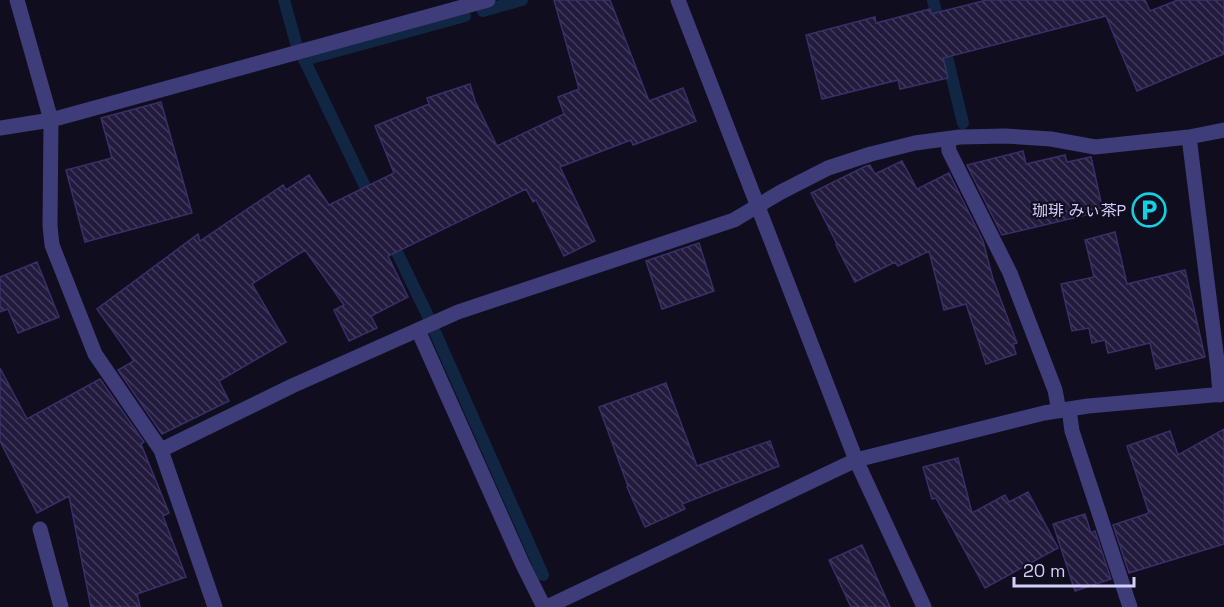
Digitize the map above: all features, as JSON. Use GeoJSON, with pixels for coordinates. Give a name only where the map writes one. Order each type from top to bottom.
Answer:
{"type":"FeatureCollection","features":[{"type":"Feature","properties":{"kind":"street"},"geometry":{"type":"LineString","coordinates":[[17,0],[51,120],[50,226],[52,245],[95,354],[161,450],[215,607]]}},
{"type":"Feature","properties":{"kind":"street"},"geometry":{"type":"LineString","coordinates":[[0,128],[51,120],[488,0]]}},
{"type":"Feature","properties":{"kind":"street"},"geometry":{"type":"LineString","coordinates":[[678,0],[856,460],[924,607]]}},
{"type":"Feature","properties":{"kind":"street"},"geometry":{"type":"LineString","coordinates":[[161,450],[292,386],[458,312],[734,220],[828,168],[871,153],[915,143],[960,137],[1005,136],[1051,139],[1095,147],[1189,137],[1224,130]]}},
{"type":"Feature","properties":{"kind":"street"},"geometry":{"type":"LineString","coordinates":[[418,330],[522,563],[546,607],[856,460],[1001,423],[1064,410],[1222,394],[1189,137]]}},
{"type":"Feature","properties":{"kind":"street"},"geometry":{"type":"LineString","coordinates":[[948,139],[949,151],[1013,281],[1064,410],[1130,607]]}},
{"type":"Feature","properties":{"kind":"street"},"geometry":{"type":"LineString","coordinates":[[39,529],[61,607]]}},
{"type":"Feature","properties":{"kind":"building"},"geometry":{"type":"Polygon","coordinates":[[[554,0],[610,0],[649,101],[683,88],[696,121],[633,145],[631,140],[560,167],[595,241],[564,256],[536,200],[533,202],[526,189],[388,256],[408,297],[371,316],[377,328],[349,341],[334,310],[344,305],[305,250],[252,284],[286,342],[219,381],[229,401],[162,434],[118,370],[134,361],[97,309],[198,234],[200,241],[283,185],[286,190],[309,175],[329,205],[394,173],[375,126],[429,104],[427,98],[470,84],[475,101],[497,146],[564,114],[558,97],[579,89],[554,0]]]}},
{"type":"Feature","properties":{"kind":"building"},"geometry":{"type":"Polygon","coordinates":[[[987,0],[1145,0],[1150,11],[1178,0],[1224,0],[1224,54],[1137,91],[1106,16],[943,58],[948,78],[900,89],[898,80],[822,99],[806,35],[875,17],[876,23],[930,9],[931,14],[987,0]]]}},
{"type":"Feature","properties":{"kind":"building"},"geometry":{"type":"Polygon","coordinates":[[[161,102],[192,213],[85,242],[66,170],[112,158],[101,118],[161,102]]]}},
{"type":"Feature","properties":{"kind":"building"},"geometry":{"type":"Polygon","coordinates":[[[1023,151],[1026,164],[1065,155],[1067,162],[1091,157],[1103,211],[1002,235],[967,165],[1023,151]]]}},
{"type":"Feature","properties":{"kind":"building"},"geometry":{"type":"Polygon","coordinates":[[[902,161],[917,189],[949,173],[983,241],[993,279],[1017,343],[1013,344],[1016,354],[986,364],[966,304],[944,310],[929,251],[898,266],[895,262],[855,282],[811,193],[866,166],[870,165],[875,174],[902,161]]]}},
{"type":"Feature","properties":{"kind":"building"},"geometry":{"type":"Polygon","coordinates":[[[1115,232],[1127,284],[1185,270],[1205,357],[1156,369],[1150,343],[1108,353],[1105,340],[1092,343],[1089,328],[1072,331],[1061,284],[1094,277],[1085,240],[1115,232]]]}},
{"type":"Feature","properties":{"kind":"building"},"geometry":{"type":"Polygon","coordinates":[[[699,243],[714,291],[662,309],[646,261],[699,243]]]}},
{"type":"Feature","properties":{"kind":"building"},"geometry":{"type":"Polygon","coordinates":[[[37,262],[59,317],[18,333],[8,309],[0,312],[0,277],[37,262]]]}},
{"type":"Feature","properties":{"kind":"building"},"geometry":{"type":"Polygon","coordinates":[[[0,368],[27,419],[100,379],[144,442],[141,444],[169,513],[163,516],[186,577],[137,594],[140,607],[91,607],[69,496],[37,513],[0,441],[0,368]]]}},
{"type":"Feature","properties":{"kind":"building"},"geometry":{"type":"Polygon","coordinates":[[[666,383],[697,466],[770,441],[779,466],[682,504],[685,509],[645,527],[627,487],[599,407],[666,383]]]}},
{"type":"Feature","properties":{"kind":"building"},"geometry":{"type":"Polygon","coordinates":[[[1224,429],[1224,544],[1129,573],[1113,525],[1149,513],[1127,446],[1170,431],[1178,455],[1224,429]]]}},
{"type":"Feature","properties":{"kind":"building"},"geometry":{"type":"Polygon","coordinates":[[[958,458],[972,513],[1005,495],[1009,502],[1028,492],[1058,548],[985,588],[936,498],[932,499],[923,467],[958,458]]]}},
{"type":"Feature","properties":{"kind":"building"},"geometry":{"type":"Polygon","coordinates":[[[1085,514],[1091,533],[1095,531],[1111,579],[1075,591],[1053,524],[1085,514]]]}},
{"type":"Feature","properties":{"kind":"building"},"geometry":{"type":"Polygon","coordinates":[[[862,545],[890,607],[851,607],[829,560],[862,545]]]}},
{"type":"Feature","properties":{"kind":"waterway"},"geometry":{"type":"LineString","coordinates":[[284,0],[296,43]]}},
{"type":"Feature","properties":{"kind":"waterway"},"geometry":{"type":"LineString","coordinates":[[483,11],[522,0]]}},
{"type":"Feature","properties":{"kind":"waterway"},"geometry":{"type":"LineString","coordinates":[[933,0],[963,123]]}},
{"type":"Feature","properties":{"kind":"waterway"},"geometry":{"type":"LineString","coordinates":[[304,60],[465,16]]}},
{"type":"Feature","properties":{"kind":"waterway"},"geometry":{"type":"LineString","coordinates":[[303,57],[372,201]]}},
{"type":"Feature","properties":{"kind":"waterway"},"geometry":{"type":"LineString","coordinates":[[390,238],[428,316]]}},
{"type":"Feature","properties":{"kind":"waterway"},"geometry":{"type":"LineString","coordinates":[[435,332],[543,575]]}},
{"type":"Feature","properties":{"kind":"place","name":"珈琲 みぃ茶P"},"geometry":{"type":"Point","coordinates":[1149,210]}}]}
